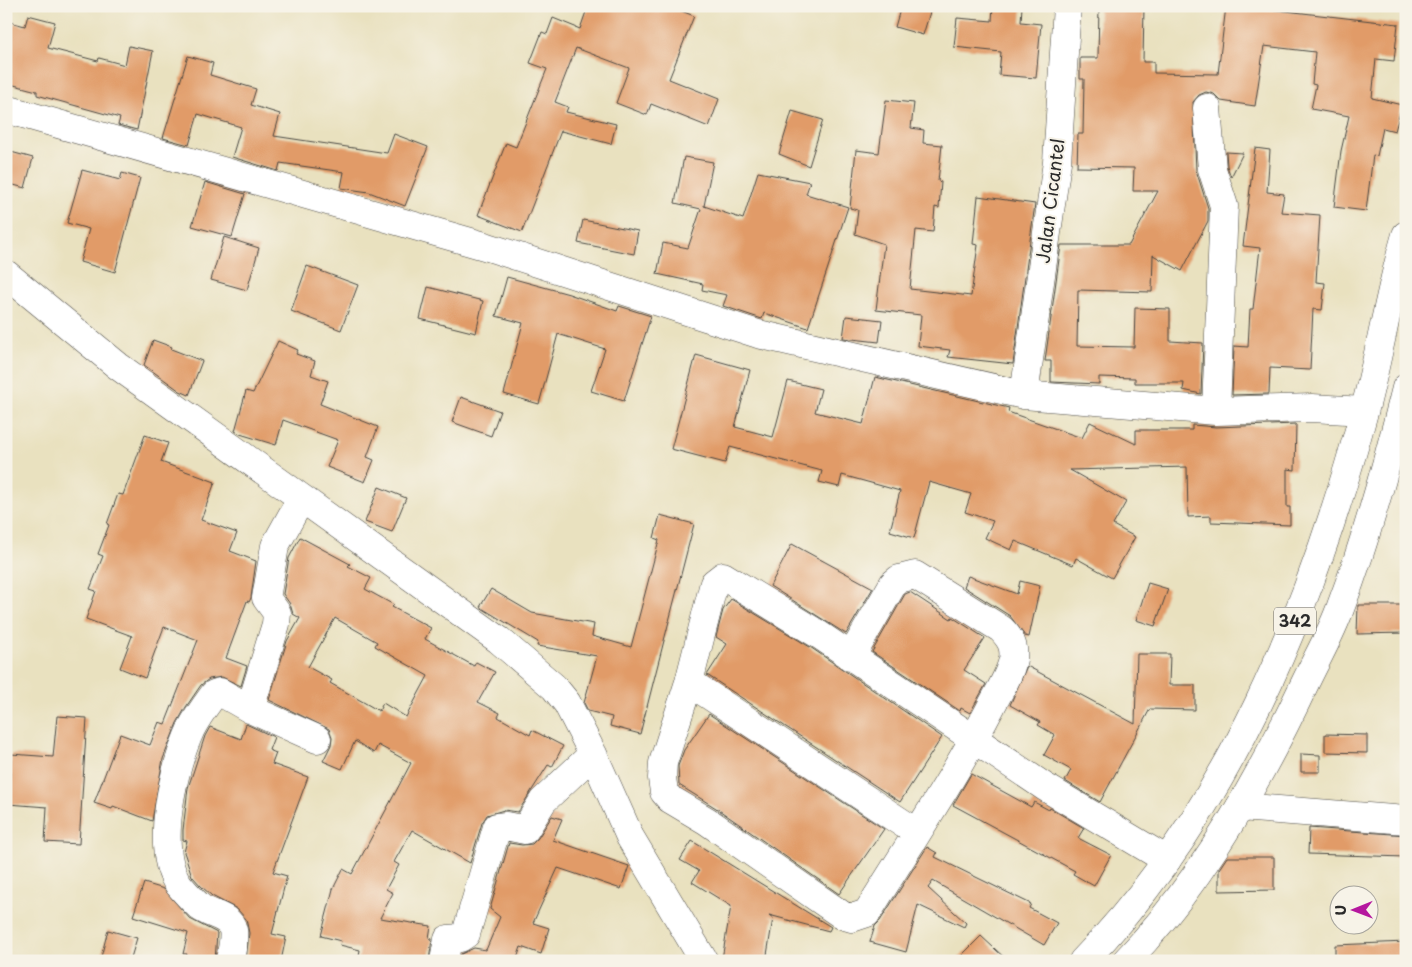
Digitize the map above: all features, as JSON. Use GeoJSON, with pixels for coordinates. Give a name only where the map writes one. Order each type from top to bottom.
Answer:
{"type":"FeatureCollection","features":[{"type":"Feature","properties":{"kind":"street","name":"Jalan Cicantel"},"geometry":{"type":"LineString","coordinates":[[1024,394],[1057,162],[1067,6]]}},
{"type":"Feature","properties":{"kind":"street"},"geometry":{"type":"LineString","coordinates":[[1207,108],[1212,169],[1224,206],[1216,410]]}},
{"type":"Feature","properties":{"kind":"street"},"geometry":{"type":"LineString","coordinates":[[6,109],[488,247],[758,334],[1024,394],[1216,410],[1312,408],[1364,411]]}},
{"type":"Feature","properties":{"kind":"street","name":"342"},"geometry":{"type":"LineString","coordinates":[[1083,961],[1167,860],[1208,796],[1267,688],[1301,608],[1332,515],[1364,411],[1403,251]]}},
{"type":"Feature","properties":{"kind":"street"},"geometry":{"type":"LineString","coordinates":[[6,274],[118,366],[499,640],[554,687],[567,703],[593,754],[630,837],[704,961]]}},
{"type":"Feature","properties":{"kind":"street","name":"342"},"geometry":{"type":"LineString","coordinates":[[1126,961],[1153,933],[1240,808],[1281,733],[1341,607],[1370,522],[1404,404]]}},
{"type":"Feature","properties":{"kind":"street"},"geometry":{"type":"LineString","coordinates":[[250,708],[276,624],[277,614],[268,602],[266,594],[275,546],[301,499]]}},
{"type":"Feature","properties":{"kind":"street"},"geometry":{"type":"LineString","coordinates":[[1332,515],[1370,522]]}},
{"type":"Feature","properties":{"kind":"street"},"geometry":{"type":"LineString","coordinates":[[851,657],[893,584],[899,579],[915,575],[1001,629],[1010,637],[1013,648],[1013,660],[974,739],[867,913],[852,918],[842,915],[707,821],[670,799],[664,792],[662,778],[663,763],[689,682],[714,583],[723,576],[851,657],[974,739],[1045,787],[1167,860]]}},
{"type":"Feature","properties":{"kind":"street"},"geometry":{"type":"LineString","coordinates":[[689,682],[916,832]]}},
{"type":"Feature","properties":{"kind":"street"},"geometry":{"type":"LineString","coordinates":[[230,961],[234,933],[232,926],[218,915],[201,908],[178,883],[170,863],[166,832],[170,798],[191,729],[214,694],[220,692],[318,739]]}},
{"type":"Feature","properties":{"kind":"street"},"geometry":{"type":"LineString","coordinates":[[444,961],[448,939],[460,938],[466,934],[496,827],[506,826],[525,830],[543,801],[593,754]]}},
{"type":"Feature","properties":{"kind":"street"},"geometry":{"type":"LineString","coordinates":[[1240,808],[1406,820]]}},
{"type":"Feature","properties":{"kind":"building"},"geometry":{"type":"Polygon","coordinates":[[[588,6],[669,6],[694,16],[669,79],[719,99],[709,127],[651,104],[647,115],[616,103],[629,68],[576,48],[555,102],[568,107],[566,112],[616,124],[611,144],[561,131],[522,232],[478,215],[506,143],[516,147],[547,69],[530,63],[542,32],[547,34],[553,18],[580,29],[588,6]]]}},
{"type":"Feature","properties":{"kind":"building"},"geometry":{"type":"Polygon","coordinates":[[[901,6],[930,12],[923,35],[895,27],[901,6]]]}},
{"type":"Feature","properties":{"kind":"building"},"geometry":{"type":"Polygon","coordinates":[[[993,6],[1022,6],[1021,22],[1041,24],[1036,78],[999,75],[1001,52],[954,47],[957,18],[992,21],[993,6]]]}},
{"type":"Feature","properties":{"kind":"building"},"geometry":{"type":"Polygon","coordinates":[[[1099,6],[1144,6],[1143,62],[1154,62],[1154,73],[1218,74],[1226,6],[1268,6],[1268,9],[1398,24],[1394,61],[1376,59],[1372,98],[1402,105],[1395,131],[1383,128],[1377,156],[1373,155],[1366,211],[1334,207],[1341,151],[1349,116],[1311,109],[1316,85],[1312,84],[1315,52],[1264,46],[1255,106],[1221,101],[1214,94],[1206,92],[1199,95],[1193,102],[1196,170],[1208,208],[1208,221],[1182,271],[1153,255],[1152,292],[1078,290],[1077,346],[1134,347],[1135,308],[1170,309],[1170,341],[1203,343],[1201,394],[1183,390],[1184,383],[1135,383],[1135,378],[1099,377],[1099,384],[1051,382],[1051,361],[1045,361],[1061,245],[1129,245],[1158,191],[1133,191],[1134,168],[1077,167],[1078,134],[1083,134],[1084,79],[1080,79],[1080,58],[1098,58],[1099,6]]]}},
{"type":"Feature","properties":{"kind":"building"},"geometry":{"type":"Polygon","coordinates":[[[28,15],[55,22],[48,48],[98,61],[99,58],[125,65],[129,46],[153,51],[137,130],[118,125],[120,118],[37,95],[37,91],[10,84],[12,78],[6,76],[6,21],[25,26],[28,15]]]}},
{"type":"Feature","properties":{"kind":"building"},"geometry":{"type":"Polygon","coordinates":[[[188,56],[213,63],[210,75],[256,89],[251,105],[280,114],[274,136],[387,153],[394,134],[428,147],[405,206],[369,192],[341,188],[344,172],[280,163],[278,171],[232,157],[241,127],[198,114],[189,145],[163,138],[188,56]]]}},
{"type":"Feature","properties":{"kind":"building"},"geometry":{"type":"Polygon","coordinates":[[[886,100],[914,103],[911,128],[924,130],[923,143],[942,145],[938,181],[941,182],[939,208],[935,207],[933,232],[916,230],[910,289],[971,296],[978,245],[973,244],[978,196],[1035,204],[1013,364],[948,357],[950,350],[918,346],[921,315],[876,310],[884,244],[855,234],[858,210],[850,208],[856,150],[879,153],[886,100]]]}},
{"type":"Feature","properties":{"kind":"building"},"geometry":{"type":"Polygon","coordinates":[[[792,111],[823,120],[809,166],[779,154],[792,111]]]}},
{"type":"Feature","properties":{"kind":"building"},"geometry":{"type":"Polygon","coordinates":[[[1255,148],[1270,150],[1267,192],[1284,194],[1281,212],[1320,215],[1316,282],[1325,283],[1322,310],[1313,309],[1310,370],[1270,368],[1269,394],[1232,395],[1234,346],[1248,347],[1250,309],[1253,309],[1260,248],[1243,246],[1255,148]]]}},
{"type":"Feature","properties":{"kind":"building"},"geometry":{"type":"Polygon","coordinates":[[[11,152],[33,158],[25,188],[6,183],[6,156],[10,157],[11,152]]]}},
{"type":"Feature","properties":{"kind":"building"},"geometry":{"type":"Polygon","coordinates":[[[1226,152],[1243,153],[1231,177],[1227,166],[1226,152]]]}},
{"type":"Feature","properties":{"kind":"building"},"geometry":{"type":"Polygon","coordinates":[[[684,157],[713,162],[704,206],[743,219],[758,172],[810,182],[806,194],[848,207],[808,328],[764,313],[762,319],[723,306],[727,295],[702,290],[703,284],[657,274],[663,243],[688,248],[701,209],[675,203],[684,157]]]}},
{"type":"Feature","properties":{"kind":"building"},"geometry":{"type":"Polygon","coordinates":[[[82,170],[120,180],[122,173],[140,178],[115,272],[80,262],[89,229],[67,223],[82,170]]]}},
{"type":"Feature","properties":{"kind":"building"},"geometry":{"type":"Polygon","coordinates":[[[205,182],[245,194],[232,237],[192,226],[205,182]]]}},
{"type":"Feature","properties":{"kind":"building"},"geometry":{"type":"Polygon","coordinates":[[[583,220],[638,231],[634,254],[578,243],[583,220]]]}},
{"type":"Feature","properties":{"kind":"building"},"geometry":{"type":"Polygon","coordinates":[[[224,237],[259,248],[247,290],[211,280],[224,237]]]}},
{"type":"Feature","properties":{"kind":"building"},"geometry":{"type":"Polygon","coordinates":[[[307,266],[358,285],[341,330],[291,311],[307,266]]]}},
{"type":"Feature","properties":{"kind":"building"},"geometry":{"type":"Polygon","coordinates":[[[507,277],[569,294],[617,311],[619,306],[651,316],[624,401],[591,391],[605,349],[558,334],[539,404],[504,394],[523,323],[496,316],[507,277]]]}},
{"type":"Feature","properties":{"kind":"building"},"geometry":{"type":"Polygon","coordinates":[[[428,287],[483,301],[476,333],[420,319],[428,287]]]}},
{"type":"Feature","properties":{"kind":"building"},"geometry":{"type":"Polygon","coordinates":[[[846,316],[882,320],[879,342],[843,338],[846,316]]]}},
{"type":"Feature","properties":{"kind":"building"},"geometry":{"type":"Polygon","coordinates":[[[153,340],[202,361],[189,395],[180,391],[144,365],[153,340]]]}},
{"type":"Feature","properties":{"kind":"building"},"geometry":{"type":"Polygon","coordinates":[[[278,341],[298,350],[296,354],[315,361],[311,375],[328,381],[320,404],[378,427],[367,457],[374,460],[365,482],[327,467],[338,440],[283,420],[276,445],[235,431],[246,391],[253,393],[278,341]]]}},
{"type":"Feature","properties":{"kind":"building"},"geometry":{"type":"Polygon","coordinates":[[[696,355],[750,370],[735,427],[773,437],[788,381],[821,389],[815,412],[863,424],[875,377],[1009,408],[1008,412],[1082,438],[1090,422],[1136,444],[1136,430],[1192,430],[1192,425],[1216,427],[1296,424],[1295,470],[1287,469],[1287,507],[1290,507],[1290,525],[1211,522],[1211,516],[1188,517],[1187,467],[1070,470],[1126,502],[1113,525],[1135,537],[1112,578],[1076,558],[1073,565],[1015,541],[1011,550],[985,538],[993,521],[965,512],[971,494],[929,482],[914,538],[890,531],[900,491],[842,475],[839,487],[819,482],[822,471],[730,447],[725,463],[671,449],[696,355]]]}},
{"type":"Feature","properties":{"kind":"building"},"geometry":{"type":"Polygon","coordinates":[[[461,397],[500,411],[491,436],[452,422],[461,397]]]}},
{"type":"Feature","properties":{"kind":"building"},"geometry":{"type":"Polygon","coordinates":[[[145,435],[168,443],[161,462],[215,482],[201,520],[237,533],[230,551],[256,561],[251,598],[249,602],[247,601],[226,658],[247,666],[241,686],[222,677],[209,679],[201,685],[186,707],[177,723],[163,759],[152,821],[113,806],[112,809],[94,803],[120,734],[150,745],[159,722],[165,724],[198,640],[164,627],[145,678],[120,668],[132,636],[86,619],[96,591],[90,589],[103,556],[98,554],[109,525],[107,524],[118,494],[123,495],[145,435]]]}},
{"type":"Feature","properties":{"kind":"building"},"geometry":{"type":"Polygon","coordinates":[[[379,487],[406,498],[392,532],[365,522],[379,487]]]}},
{"type":"Feature","properties":{"kind":"building"},"geometry":{"type":"Polygon","coordinates":[[[660,515],[694,524],[640,734],[610,726],[612,717],[588,711],[584,703],[597,656],[537,646],[538,642],[480,607],[491,589],[532,613],[594,624],[592,636],[631,647],[659,540],[654,538],[660,515]]]}},
{"type":"Feature","properties":{"kind":"building"},"geometry":{"type":"Polygon","coordinates":[[[300,537],[350,564],[348,566],[371,578],[365,589],[394,605],[392,607],[431,628],[425,639],[474,666],[476,662],[495,672],[478,702],[500,713],[498,717],[530,735],[532,730],[563,746],[552,767],[548,765],[518,812],[504,810],[487,815],[482,823],[470,863],[412,830],[394,862],[399,865],[386,889],[393,893],[380,918],[431,926],[429,938],[432,939],[429,961],[358,961],[360,950],[340,945],[341,941],[321,936],[333,889],[343,869],[352,874],[411,763],[378,745],[374,753],[355,741],[342,769],[323,761],[331,745],[332,737],[329,729],[269,700],[287,641],[300,618],[293,614],[290,604],[283,594],[289,558],[300,537]],[[335,618],[308,667],[332,680],[330,683],[379,711],[383,703],[406,717],[428,676],[375,646],[377,642],[335,618]]]}},
{"type":"Feature","properties":{"kind":"building"},"geometry":{"type":"Polygon","coordinates":[[[792,544],[873,588],[846,634],[770,586],[792,544]]]}},
{"type":"Feature","properties":{"kind":"building"},"geometry":{"type":"Polygon","coordinates":[[[968,576],[1017,594],[1020,581],[1040,586],[1029,637],[1025,636],[1010,616],[964,587],[968,576]]]}},
{"type":"Feature","properties":{"kind":"building"},"geometry":{"type":"Polygon","coordinates":[[[1148,583],[1168,589],[1155,626],[1136,620],[1148,583]]]}},
{"type":"Feature","properties":{"kind":"building"},"geometry":{"type":"Polygon","coordinates":[[[910,592],[951,619],[952,617],[985,638],[964,670],[986,684],[970,713],[961,708],[960,711],[872,652],[905,594],[910,592]]]}},
{"type":"Feature","properties":{"kind":"building"},"geometry":{"type":"Polygon","coordinates":[[[731,599],[810,647],[942,737],[900,802],[707,675],[727,644],[716,637],[723,610],[731,599]]]}},
{"type":"Feature","properties":{"kind":"building"},"geometry":{"type":"Polygon","coordinates":[[[1358,605],[1406,605],[1406,633],[1357,634],[1358,605]]]}},
{"type":"Feature","properties":{"kind":"building"},"geometry":{"type":"Polygon","coordinates":[[[1137,654],[1170,654],[1169,685],[1195,685],[1195,710],[1150,709],[1100,802],[1065,781],[1071,770],[1044,755],[1055,735],[1038,725],[1040,722],[1010,705],[1027,666],[1135,724],[1137,654]]]}},
{"type":"Feature","properties":{"kind":"building"},"geometry":{"type":"Polygon","coordinates":[[[709,714],[884,829],[839,894],[716,808],[679,785],[678,766],[684,750],[709,714]]]}},
{"type":"Feature","properties":{"kind":"building"},"geometry":{"type":"Polygon","coordinates":[[[57,716],[87,718],[79,844],[45,842],[47,807],[8,804],[11,754],[53,757],[57,716]]]}},
{"type":"Feature","properties":{"kind":"building"},"geometry":{"type":"Polygon","coordinates":[[[246,724],[274,737],[269,750],[276,753],[272,764],[308,777],[273,872],[287,876],[272,934],[286,937],[281,961],[246,961],[249,933],[246,919],[237,909],[212,896],[201,886],[192,876],[184,852],[187,841],[183,840],[183,830],[188,788],[205,736],[210,727],[241,739],[246,724]]]}},
{"type":"Feature","properties":{"kind":"building"},"geometry":{"type":"Polygon","coordinates":[[[1325,734],[1367,735],[1367,753],[1325,752],[1325,734]]]}},
{"type":"Feature","properties":{"kind":"building"},"geometry":{"type":"Polygon","coordinates":[[[1301,754],[1320,755],[1320,772],[1301,772],[1301,754]]]}},
{"type":"Feature","properties":{"kind":"building"},"geometry":{"type":"Polygon","coordinates":[[[971,774],[1031,807],[1034,802],[1049,810],[1050,808],[1084,828],[1078,838],[1111,855],[1094,886],[1073,874],[1075,871],[953,805],[971,774]]]}},
{"type":"Feature","properties":{"kind":"building"},"geometry":{"type":"Polygon","coordinates":[[[552,816],[562,819],[553,840],[629,866],[621,889],[558,868],[533,923],[549,928],[541,954],[521,947],[516,961],[460,961],[461,954],[474,948],[486,950],[500,917],[490,909],[509,843],[532,844],[552,816]]]}},
{"type":"Feature","properties":{"kind":"building"},"geometry":{"type":"Polygon","coordinates":[[[1309,828],[1406,835],[1406,857],[1308,854],[1309,828]]]}},
{"type":"Feature","properties":{"kind":"building"},"geometry":{"type":"Polygon","coordinates":[[[692,841],[831,927],[829,931],[769,915],[773,918],[766,961],[722,959],[731,906],[692,882],[699,871],[680,860],[692,841]]]}},
{"type":"Feature","properties":{"kind":"building"},"geometry":{"type":"Polygon","coordinates":[[[927,847],[937,853],[935,857],[1031,904],[1029,908],[1057,923],[1044,945],[933,881],[928,888],[966,923],[964,927],[918,905],[906,952],[870,942],[875,926],[927,847]]]}},
{"type":"Feature","properties":{"kind":"building"},"geometry":{"type":"Polygon","coordinates":[[[1227,857],[1274,857],[1274,890],[1219,891],[1219,869],[1227,857]]]}},
{"type":"Feature","properties":{"kind":"building"},"geometry":{"type":"Polygon","coordinates":[[[144,883],[164,889],[190,919],[217,933],[215,961],[185,961],[187,954],[183,954],[188,933],[133,916],[144,883]]]}},
{"type":"Feature","properties":{"kind":"building"},"geometry":{"type":"Polygon","coordinates":[[[108,930],[137,938],[130,961],[100,961],[108,930]]]}},
{"type":"Feature","properties":{"kind":"building"},"geometry":{"type":"Polygon","coordinates":[[[981,936],[1008,961],[956,961],[981,936]]]}},
{"type":"Feature","properties":{"kind":"building"},"geometry":{"type":"Polygon","coordinates":[[[1406,942],[1406,961],[1335,961],[1335,945],[1406,942]]]}}]}
